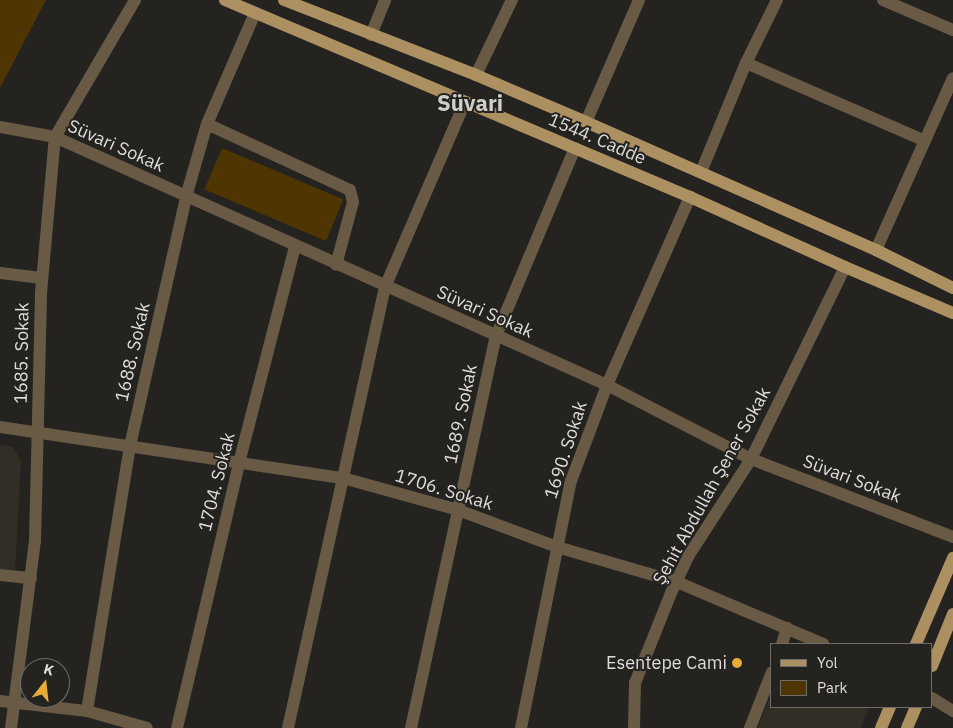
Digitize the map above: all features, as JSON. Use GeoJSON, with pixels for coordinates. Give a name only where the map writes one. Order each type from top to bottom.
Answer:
{"type":"FeatureCollection","features":[{"type":"Feature","properties":{"kind":"main road","name":"1544. Cadde"},"geometry":{"type":"LineString","coordinates":[[225,0],[575,148],[953,313]]}},
{"type":"Feature","properties":{"kind":"main road","name":"1544. Cadde"},"geometry":{"type":"LineString","coordinates":[[284,0],[476,75],[586,122],[876,250],[953,288]]}},
{"type":"Feature","properties":{"kind":"main road"},"geometry":{"type":"LineString","coordinates":[[916,643],[953,558]]}},
{"type":"Feature","properties":{"kind":"main road"},"geometry":{"type":"LineString","coordinates":[[933,664],[953,614]]}},
{"type":"Feature","properties":{"kind":"main road"},"geometry":{"type":"LineString","coordinates":[[881,728],[890,708]]}},
{"type":"Feature","properties":{"kind":"main road"},"geometry":{"type":"LineString","coordinates":[[907,728],[916,708]]}},
{"type":"Feature","properties":{"kind":"street","name":"1685. Sokak"},"geometry":{"type":"LineString","coordinates":[[11,728],[35,541],[42,278],[55,137],[136,0]]}},
{"type":"Feature","properties":{"kind":"street"},"geometry":{"type":"LineString","coordinates":[[371,35],[385,0]]}},
{"type":"Feature","properties":{"kind":"street"},"geometry":{"type":"LineString","coordinates":[[476,75],[512,0]]}},
{"type":"Feature","properties":{"kind":"street"},"geometry":{"type":"LineString","coordinates":[[586,122],[639,0]]}},
{"type":"Feature","properties":{"kind":"street"},"geometry":{"type":"LineString","coordinates":[[701,172],[746,63],[776,0]]}},
{"type":"Feature","properties":{"kind":"street"},"geometry":{"type":"LineString","coordinates":[[884,0],[953,30]]}},
{"type":"Feature","properties":{"kind":"street","name":"1688. Sokak"},"geometry":{"type":"LineString","coordinates":[[88,711],[130,446],[186,197],[207,124],[256,13]]}},
{"type":"Feature","properties":{"kind":"street"},"geometry":{"type":"LineString","coordinates":[[746,63],[925,141]]}},
{"type":"Feature","properties":{"kind":"street"},"geometry":{"type":"LineString","coordinates":[[876,250],[953,78]]}},
{"type":"Feature","properties":{"kind":"street"},"geometry":{"type":"LineString","coordinates":[[288,728],[385,287],[464,102]]}},
{"type":"Feature","properties":{"kind":"street"},"geometry":{"type":"LineString","coordinates":[[207,124],[350,190],[352,202],[336,265]]}},
{"type":"Feature","properties":{"kind":"street","name":"Süvari Sokak"},"geometry":{"type":"LineString","coordinates":[[0,127],[55,137],[606,385],[751,459],[953,537]]}},
{"type":"Feature","properties":{"kind":"street","name":"1689. Sokak"},"geometry":{"type":"LineString","coordinates":[[411,728],[496,336],[575,148]]}},
{"type":"Feature","properties":{"kind":"street","name":"1690. Sokak"},"geometry":{"type":"LineString","coordinates":[[521,728],[571,481],[606,385],[690,198]]}},
{"type":"Feature","properties":{"kind":"street","name":"1704. Sokak"},"geometry":{"type":"LineString","coordinates":[[177,728],[239,463],[295,246]]}},
{"type":"Feature","properties":{"kind":"street","name":"Şehit Abdullah Şener Sokak"},"geometry":{"type":"LineString","coordinates":[[634,728],[635,683],[677,582],[690,555],[751,459],[845,267]]}},
{"type":"Feature","properties":{"kind":"street"},"geometry":{"type":"LineString","coordinates":[[0,273],[42,278]]}},
{"type":"Feature","properties":{"kind":"street","name":"1706. Sokak"},"geometry":{"type":"LineString","coordinates":[[0,427],[343,478],[458,510],[557,547],[677,582],[821,643]]}},
{"type":"Feature","properties":{"kind":"street"},"geometry":{"type":"LineString","coordinates":[[0,575],[31,578]]}},
{"type":"Feature","properties":{"kind":"street"},"geometry":{"type":"LineString","coordinates":[[782,643],[787,628]]}},
{"type":"Feature","properties":{"kind":"street"},"geometry":{"type":"LineString","coordinates":[[750,728],[770,677]]}},
{"type":"Feature","properties":{"kind":"street"},"geometry":{"type":"LineString","coordinates":[[933,699],[953,711]]}},
{"type":"Feature","properties":{"kind":"street"},"geometry":{"type":"LineString","coordinates":[[0,701],[14,701],[88,711],[147,728]]}},
{"type":"Feature","properties":{"kind":"shaded area"},"geometry":{"type":"Polygon","coordinates":[[[0,445],[12,447],[21,460],[15,571],[0,569],[0,445]]]}},
{"type":"Feature","properties":{"kind":"shaded area"},"geometry":{"type":"Polygon","coordinates":[[[770,697],[770,708],[869,708],[861,728],[758,728],[770,697]]]}},
{"type":"Feature","properties":{"kind":"green space"},"geometry":{"type":"Polygon","coordinates":[[[0,0],[46,0],[0,88],[0,0]]]}},
{"type":"Feature","properties":{"kind":"green space"},"geometry":{"type":"Polygon","coordinates":[[[222,148],[344,200],[326,241],[204,189],[222,148]]]}},
{"type":"Feature","properties":{"kind":"place","name":"Esentepe Cami"},"geometry":{"type":"Point","coordinates":[737,663]}},
{"type":"Feature","properties":{"kind":"district","name":"Süvari"},"geometry":{"type":"Point","coordinates":[470,103]}}]}
